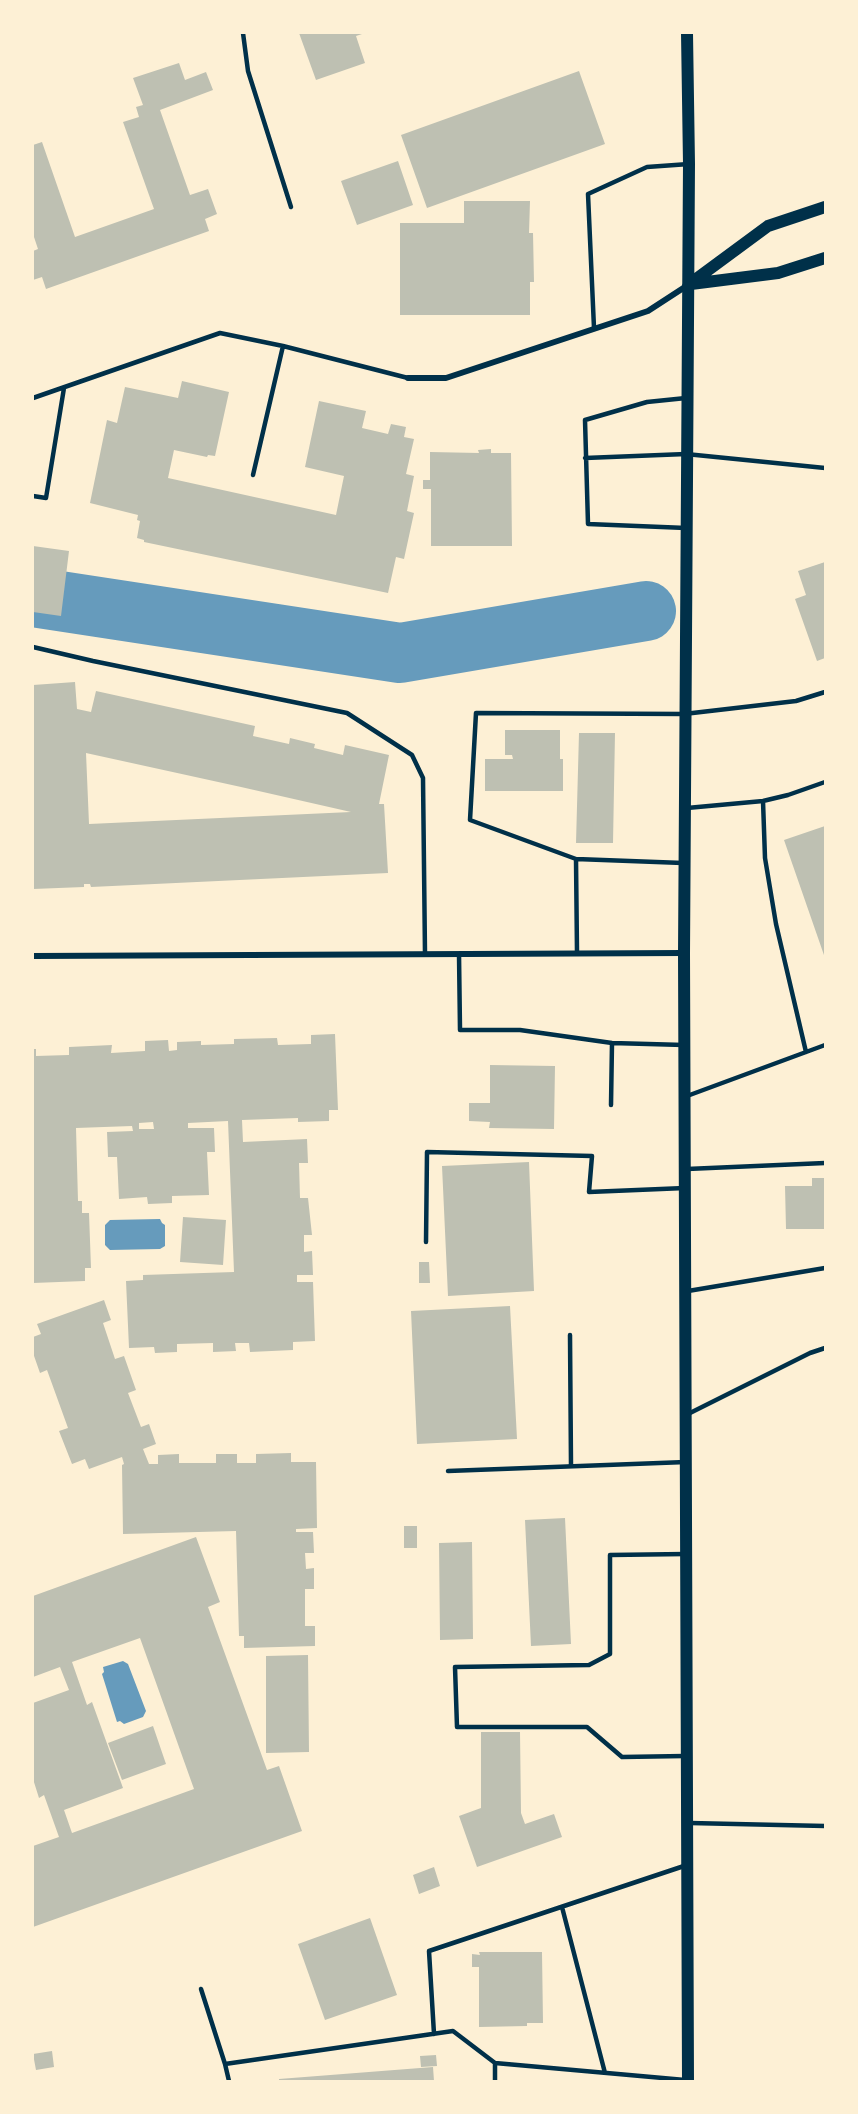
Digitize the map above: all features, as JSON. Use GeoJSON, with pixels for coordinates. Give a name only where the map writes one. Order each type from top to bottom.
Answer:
{"type":"FeatureCollection","features":[{"type":"Feature","properties":{"kind":"main road"},"geometry":{"type":"LineString","coordinates":[[687,33],[689,164],[684,714],[684,1168],[688,2081]]}},
{"type":"Feature","properties":{"kind":"main road"},"geometry":{"type":"LineString","coordinates":[[688,285],[768,226],[825,207]]}},
{"type":"Feature","properties":{"kind":"main road"},"geometry":{"type":"LineString","coordinates":[[688,285],[778,273],[825,258]]}},
{"type":"Feature","properties":{"kind":"street"},"geometry":{"type":"LineString","coordinates":[[408,378],[446,378],[648,310],[688,285]]}},
{"type":"Feature","properties":{"kind":"street"},"geometry":{"type":"LineString","coordinates":[[33,956],[684,953]]}},
{"type":"Feature","properties":{"kind":"lane"},"geometry":{"type":"LineString","coordinates":[[243,33],[248,71],[291,207]]}},
{"type":"Feature","properties":{"kind":"lane"},"geometry":{"type":"LineString","coordinates":[[594,328],[588,194],[647,167],[689,164]]}},
{"type":"Feature","properties":{"kind":"lane"},"geometry":{"type":"LineString","coordinates":[[33,398],[220,333],[284,346],[408,378]]}},
{"type":"Feature","properties":{"kind":"lane"},"geometry":{"type":"LineString","coordinates":[[253,475],[284,346]]}},
{"type":"Feature","properties":{"kind":"lane"},"geometry":{"type":"LineString","coordinates":[[33,496],[46,498],[64,388]]}},
{"type":"Feature","properties":{"kind":"lane"},"geometry":{"type":"LineString","coordinates":[[686,398],[647,402],[585,420],[588,524],[686,528]]}},
{"type":"Feature","properties":{"kind":"lane"},"geometry":{"type":"LineString","coordinates":[[585,458],[686,454],[825,468]]}},
{"type":"Feature","properties":{"kind":"lane"},"geometry":{"type":"LineString","coordinates":[[33,647],[348,713],[412,755],[423,778],[425,954]]}},
{"type":"Feature","properties":{"kind":"lane"},"geometry":{"type":"LineString","coordinates":[[684,863],[576,859],[470,820],[476,713],[684,714],[796,701],[825,692]]}},
{"type":"Feature","properties":{"kind":"lane"},"geometry":{"type":"LineString","coordinates":[[684,808],[763,801],[825,782]]}},
{"type":"Feature","properties":{"kind":"lane"},"geometry":{"type":"LineString","coordinates":[[763,801],[765,858],[776,924],[806,1052]]}},
{"type":"Feature","properties":{"kind":"lane"},"geometry":{"type":"LineString","coordinates":[[576,859],[577,953]]}},
{"type":"Feature","properties":{"kind":"lane"},"geometry":{"type":"LineString","coordinates":[[459,954],[460,1030],[520,1030],[612,1043],[684,1045]]}},
{"type":"Feature","properties":{"kind":"lane"},"geometry":{"type":"LineString","coordinates":[[611,1105],[612,1043]]}},
{"type":"Feature","properties":{"kind":"lane"},"geometry":{"type":"LineString","coordinates":[[684,1097],[825,1045]]}},
{"type":"Feature","properties":{"kind":"lane"},"geometry":{"type":"LineString","coordinates":[[426,1242],[427,1152],[592,1156],[589,1192],[685,1188]]}},
{"type":"Feature","properties":{"kind":"lane"},"geometry":{"type":"LineString","coordinates":[[684,1168],[696,1170],[825,1163]]}},
{"type":"Feature","properties":{"kind":"lane"},"geometry":{"type":"LineString","coordinates":[[685,1292],[825,1268]]}},
{"type":"Feature","properties":{"kind":"lane"},"geometry":{"type":"LineString","coordinates":[[570,1335],[571,1466]]}},
{"type":"Feature","properties":{"kind":"lane"},"geometry":{"type":"LineString","coordinates":[[686,1415],[810,1353],[825,1348]]}},
{"type":"Feature","properties":{"kind":"lane"},"geometry":{"type":"LineString","coordinates":[[448,1471],[686,1462]]}},
{"type":"Feature","properties":{"kind":"lane"},"geometry":{"type":"LineString","coordinates":[[686,1554],[610,1555],[610,1654],[589,1665],[455,1668],[457,1727],[587,1727],[622,1756],[687,1756]]}},
{"type":"Feature","properties":{"kind":"lane"},"geometry":{"type":"LineString","coordinates":[[687,1823],[825,1826]]}},
{"type":"Feature","properties":{"kind":"lane"},"geometry":{"type":"LineString","coordinates":[[434,2034],[429,1951],[687,1865]]}},
{"type":"Feature","properties":{"kind":"lane"},"geometry":{"type":"LineString","coordinates":[[562,1906],[605,2073]]}},
{"type":"Feature","properties":{"kind":"lane"},"geometry":{"type":"LineString","coordinates":[[201,1989],[225,2064],[228,2081]]}},
{"type":"Feature","properties":{"kind":"lane"},"geometry":{"type":"LineString","coordinates":[[225,2064],[453,2031],[495,2063],[688,2081]]}},
{"type":"Feature","properties":{"kind":"lane"},"geometry":{"type":"LineString","coordinates":[[495,2063],[495,2081]]}},
{"type":"Feature","properties":{"kind":"water"},"geometry":{"type":"Polygon","coordinates":[[[160,1219],[165,1225],[165,1246],[160,1249],[110,1250],[105,1245],[105,1225],[110,1220],[160,1219]]]}},
{"type":"Feature","properties":{"kind":"water"},"geometry":{"type":"Polygon","coordinates":[[[123,1661],[128,1664],[146,1711],[143,1717],[124,1724],[117,1722],[102,1674],[103,1667],[123,1661]]]}},
{"type":"Feature","properties":{"kind":"building"},"geometry":{"type":"Polygon","coordinates":[[[299,33],[365,33],[356,36],[365,63],[316,80],[299,33]]]}},
{"type":"Feature","properties":{"kind":"building"},"geometry":{"type":"Polygon","coordinates":[[[179,63],[185,80],[206,72],[213,90],[160,110],[190,195],[208,189],[217,214],[205,219],[209,231],[46,289],[42,277],[33,280],[33,251],[38,249],[33,234],[33,145],[42,142],[75,237],[154,209],[123,122],[139,117],[136,107],[143,105],[133,78],[179,63]]]}},
{"type":"Feature","properties":{"kind":"building"},"geometry":{"type":"Polygon","coordinates":[[[579,71],[605,144],[427,208],[401,135],[579,71]]]}},
{"type":"Feature","properties":{"kind":"building"},"geometry":{"type":"Polygon","coordinates":[[[398,161],[413,205],[357,225],[341,181],[398,161]]]}},
{"type":"Feature","properties":{"kind":"building"},"geometry":{"type":"Polygon","coordinates":[[[464,201],[530,201],[529,233],[533,233],[534,282],[530,282],[530,315],[400,315],[400,223],[464,223],[464,201]]]}},
{"type":"Feature","properties":{"kind":"building"},"geometry":{"type":"Polygon","coordinates":[[[182,381],[229,392],[215,456],[208,455],[207,457],[174,450],[168,478],[336,515],[344,476],[305,467],[319,401],[366,411],[362,428],[388,434],[391,424],[406,427],[404,437],[414,439],[406,474],[414,476],[407,511],[414,513],[404,559],[396,557],[388,593],[144,542],[137,538],[140,521],[137,520],[138,515],[90,503],[107,420],[117,423],[125,387],[178,398],[182,381]]]}},
{"type":"Feature","properties":{"kind":"building"},"geometry":{"type":"Polygon","coordinates":[[[491,449],[491,453],[511,453],[512,546],[431,546],[431,489],[423,489],[423,480],[430,480],[430,452],[479,453],[478,450],[491,449]]]}},
{"type":"Feature","properties":{"kind":"building"},"geometry":{"type":"Polygon","coordinates":[[[33,546],[69,551],[61,616],[33,612],[33,546]]]}},
{"type":"Feature","properties":{"kind":"building"},"geometry":{"type":"Polygon","coordinates":[[[825,562],[825,658],[817,661],[795,599],[806,595],[798,571],[825,562]]]}},
{"type":"Feature","properties":{"kind":"building"},"geometry":{"type":"Polygon","coordinates":[[[75,682],[77,709],[91,712],[96,691],[255,726],[253,736],[289,744],[290,738],[315,744],[314,748],[343,755],[345,745],[389,755],[379,804],[384,804],[388,873],[91,887],[90,884],[84,884],[84,887],[33,889],[33,685],[75,682]],[[86,753],[89,824],[351,812],[86,753]]]}},
{"type":"Feature","properties":{"kind":"building"},"geometry":{"type":"Polygon","coordinates":[[[505,730],[560,730],[563,791],[485,791],[485,759],[513,759],[512,755],[505,755],[505,730]]]}},
{"type":"Feature","properties":{"kind":"building"},"geometry":{"type":"Polygon","coordinates":[[[579,733],[615,733],[613,843],[576,843],[579,733]]]}},
{"type":"Feature","properties":{"kind":"building"},"geometry":{"type":"Polygon","coordinates":[[[825,826],[825,958],[784,840],[825,826]]]}},
{"type":"Feature","properties":{"kind":"building"},"geometry":{"type":"Polygon","coordinates":[[[335,1034],[338,1110],[329,1110],[329,1121],[298,1122],[298,1118],[242,1120],[243,1142],[307,1139],[308,1163],[299,1163],[300,1198],[308,1198],[312,1235],[304,1235],[304,1252],[312,1251],[313,1275],[297,1275],[297,1282],[313,1282],[315,1341],[293,1342],[293,1350],[250,1352],[249,1343],[235,1343],[236,1351],[213,1352],[213,1343],[177,1344],[177,1352],[155,1353],[154,1347],[129,1348],[126,1281],[143,1280],[143,1275],[234,1272],[228,1121],[188,1123],[188,1128],[214,1128],[215,1152],[207,1152],[209,1195],[172,1196],[172,1203],[148,1204],[147,1197],[119,1199],[117,1157],[108,1157],[107,1132],[133,1131],[132,1126],[76,1128],[78,1201],[82,1201],[82,1213],[89,1213],[91,1268],[85,1268],[85,1281],[33,1283],[33,1049],[36,1049],[36,1056],[69,1055],[69,1047],[112,1045],[111,1053],[145,1051],[145,1041],[168,1040],[169,1051],[177,1050],[177,1042],[201,1041],[201,1045],[234,1044],[234,1039],[277,1038],[278,1045],[311,1044],[311,1035],[335,1034]],[[153,1122],[139,1123],[139,1129],[154,1129],[153,1122]]]}},
{"type":"Feature","properties":{"kind":"building"},"geometry":{"type":"Polygon","coordinates":[[[490,1065],[555,1066],[554,1129],[489,1128],[490,1122],[469,1121],[469,1103],[490,1103],[490,1065]]]}},
{"type":"Feature","properties":{"kind":"building"},"geometry":{"type":"Polygon","coordinates":[[[529,1162],[534,1291],[448,1296],[442,1166],[529,1162]]]}},
{"type":"Feature","properties":{"kind":"building"},"geometry":{"type":"Polygon","coordinates":[[[812,1178],[825,1178],[825,1229],[786,1229],[785,1186],[812,1186],[812,1178]]]}},
{"type":"Feature","properties":{"kind":"building"},"geometry":{"type":"Polygon","coordinates":[[[183,1217],[226,1220],[223,1265],[180,1262],[183,1217]]]}},
{"type":"Feature","properties":{"kind":"building"},"geometry":{"type":"Polygon","coordinates":[[[419,1262],[429,1262],[430,1283],[419,1283],[419,1262]]]}},
{"type":"Feature","properties":{"kind":"building"},"geometry":{"type":"Polygon","coordinates":[[[104,1300],[111,1320],[103,1323],[115,1359],[124,1356],[136,1390],[128,1393],[141,1427],[149,1424],[156,1444],[143,1449],[149,1464],[158,1464],[158,1455],[179,1454],[179,1463],[216,1463],[216,1454],[237,1454],[237,1463],[256,1463],[256,1454],[291,1453],[291,1462],[316,1462],[317,1528],[296,1529],[296,1532],[313,1532],[314,1553],[305,1553],[306,1569],[314,1568],[314,1589],[305,1589],[305,1626],[315,1626],[315,1646],[244,1648],[244,1636],[239,1636],[236,1531],[123,1534],[122,1465],[124,1464],[122,1457],[89,1469],[85,1459],[72,1464],[59,1431],[68,1428],[47,1370],[40,1373],[33,1353],[33,1337],[41,1334],[37,1324],[104,1300]]]}},
{"type":"Feature","properties":{"kind":"building"},"geometry":{"type":"Polygon","coordinates":[[[510,1306],[517,1439],[417,1444],[411,1311],[510,1306]]]}},
{"type":"Feature","properties":{"kind":"building"},"geometry":{"type":"Polygon","coordinates":[[[565,1518],[571,1644],[531,1646],[525,1520],[565,1518]]]}},
{"type":"Feature","properties":{"kind":"building"},"geometry":{"type":"Polygon","coordinates":[[[404,1526],[417,1526],[417,1548],[404,1548],[404,1526]]]}},
{"type":"Feature","properties":{"kind":"building"},"geometry":{"type":"Polygon","coordinates":[[[196,1537],[220,1602],[208,1607],[267,1770],[279,1766],[302,1831],[33,1927],[33,1846],[59,1837],[44,1795],[39,1798],[33,1779],[33,1703],[69,1690],[60,1667],[33,1677],[33,1596],[196,1537]],[[140,1638],[72,1662],[87,1705],[92,1702],[123,1788],[64,1810],[72,1833],[194,1789],[140,1638]]]}},
{"type":"Feature","properties":{"kind":"building"},"geometry":{"type":"Polygon","coordinates":[[[472,1542],[473,1639],[440,1640],[439,1543],[472,1542]]]}},
{"type":"Feature","properties":{"kind":"building"},"geometry":{"type":"Polygon","coordinates":[[[308,1655],[309,1752],[266,1753],[266,1656],[308,1655]]]}},
{"type":"Feature","properties":{"kind":"building"},"geometry":{"type":"Polygon","coordinates":[[[153,1726],[166,1764],[122,1780],[108,1743],[153,1726]]]}},
{"type":"Feature","properties":{"kind":"building"},"geometry":{"type":"Polygon","coordinates":[[[481,1732],[520,1732],[521,1813],[525,1824],[554,1814],[562,1837],[477,1867],[459,1816],[481,1808],[481,1732]]]}},
{"type":"Feature","properties":{"kind":"building"},"geometry":{"type":"Polygon","coordinates":[[[434,1867],[440,1886],[419,1894],[413,1875],[434,1867]]]}},
{"type":"Feature","properties":{"kind":"building"},"geometry":{"type":"Polygon","coordinates":[[[370,1918],[397,1995],[325,2020],[298,1944],[370,1918]]]}},
{"type":"Feature","properties":{"kind":"building"},"geometry":{"type":"Polygon","coordinates":[[[479,1952],[542,1952],[543,2023],[527,2023],[527,2026],[479,2027],[479,1967],[472,1967],[472,1954],[480,1955],[479,1952]]]}},
{"type":"Feature","properties":{"kind":"building"},"geometry":{"type":"Polygon","coordinates":[[[52,2051],[54,2067],[36,2070],[33,2054],[52,2051]]]}},
{"type":"Feature","properties":{"kind":"building"},"geometry":{"type":"Polygon","coordinates":[[[436,2055],[437,2066],[421,2067],[420,2056],[436,2055]]]}},
{"type":"Feature","properties":{"kind":"building"},"geometry":{"type":"Polygon","coordinates":[[[433,2067],[434,2081],[279,2081],[279,2079],[433,2067]]]}},
{"type":"Feature","properties":{"kind":"waterway"},"geometry":{"type":"LineString","coordinates":[[33,597],[400,653],[646,611]]}}]}
